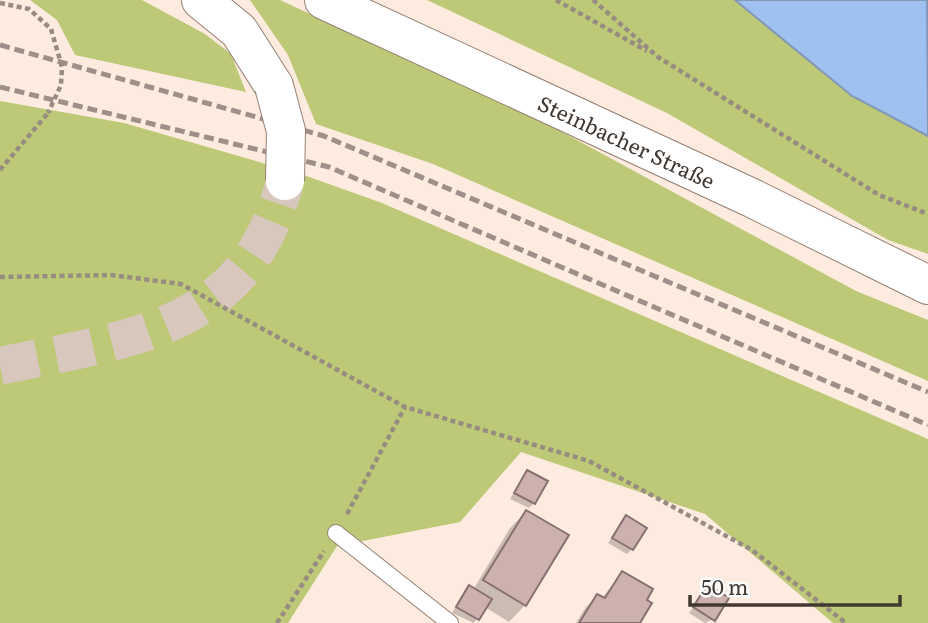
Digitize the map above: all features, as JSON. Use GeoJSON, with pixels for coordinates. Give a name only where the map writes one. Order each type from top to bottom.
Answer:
{"type":"FeatureCollection","features":[{"type":"Feature","properties":{"kind":"main road"},"geometry":{"type":"LineString","coordinates":[[201,0],[239,31],[274,86],[285,131],[285,181]]}},
{"type":"Feature","properties":{"kind":"main road","name":"Steinbacher Straße"},"geometry":{"type":"LineString","coordinates":[[324,0],[752,198],[928,285]]}},
{"type":"Feature","properties":{"kind":"lane"},"geometry":{"type":"LineString","coordinates":[[336,533],[450,623]]}},
{"type":"Feature","properties":{"kind":"path"},"geometry":{"type":"LineString","coordinates":[[556,0],[658,57],[879,195],[928,214]]}},
{"type":"Feature","properties":{"kind":"path"},"geometry":{"type":"LineString","coordinates":[[593,0],[658,57]]}},
{"type":"Feature","properties":{"kind":"path"},"geometry":{"type":"LineString","coordinates":[[0,3],[29,9],[51,29],[62,67],[61,85],[48,113],[12,160],[0,170]]}},
{"type":"Feature","properties":{"kind":"path"},"geometry":{"type":"LineString","coordinates":[[0,277],[111,275],[181,284],[405,407],[589,461],[751,550],[846,623]]}},
{"type":"Feature","properties":{"kind":"path"},"geometry":{"type":"LineString","coordinates":[[277,623],[336,533],[405,407]]}},
{"type":"Feature","properties":{"kind":"green space"},"geometry":{"type":"Polygon","coordinates":[[[30,0],[142,0],[205,34],[231,54],[246,92],[75,55],[57,20],[30,0]]]}},
{"type":"Feature","properties":{"kind":"green space"},"geometry":{"type":"Polygon","coordinates":[[[250,0],[280,0],[549,125],[856,291],[928,320],[928,381],[433,164],[316,124],[288,55],[250,0]]]}},
{"type":"Feature","properties":{"kind":"green space"},"geometry":{"type":"Polygon","coordinates":[[[427,0],[735,0],[852,96],[928,136],[928,254],[888,240],[667,113],[427,0]]]}},
{"type":"Feature","properties":{"kind":"green space"},"geometry":{"type":"Polygon","coordinates":[[[0,101],[124,123],[301,174],[382,203],[928,439],[928,623],[833,623],[705,514],[521,452],[460,522],[337,546],[288,623],[0,623],[0,101]]]}},
{"type":"Feature","properties":{"kind":"water"},"geometry":{"type":"Polygon","coordinates":[[[735,0],[927,0],[928,136],[852,96],[735,0]]]}},
{"type":"Feature","properties":{"kind":"building"},"geometry":{"type":"Polygon","coordinates":[[[527,470],[548,481],[535,504],[514,493],[527,470]]]}},
{"type":"Feature","properties":{"kind":"building"},"geometry":{"type":"Polygon","coordinates":[[[526,510],[569,535],[526,606],[483,580],[526,510]]]}},
{"type":"Feature","properties":{"kind":"building"},"geometry":{"type":"Polygon","coordinates":[[[626,515],[647,528],[633,550],[612,538],[626,515]]]}},
{"type":"Feature","properties":{"kind":"building"},"geometry":{"type":"Polygon","coordinates":[[[622,571],[653,589],[647,600],[652,603],[640,623],[579,623],[597,594],[605,598],[622,571]]]}},
{"type":"Feature","properties":{"kind":"building"},"geometry":{"type":"Polygon","coordinates":[[[708,584],[729,598],[715,621],[693,607],[708,584]]]}},
{"type":"Feature","properties":{"kind":"building"},"geometry":{"type":"Polygon","coordinates":[[[469,585],[492,599],[479,620],[456,607],[469,585]]]}},
{"type":"Feature","properties":{"kind":"tunnel"},"geometry":{"type":"LineString","coordinates":[[0,366],[138,335],[177,319],[213,298],[243,269],[267,231],[285,181]]}},
{"type":"Feature","properties":{"kind":"railway"},"geometry":{"type":"LineString","coordinates":[[0,45],[324,136],[928,392]]}},
{"type":"Feature","properties":{"kind":"railway"},"geometry":{"type":"LineString","coordinates":[[0,87],[329,167],[928,425]]}}]}
